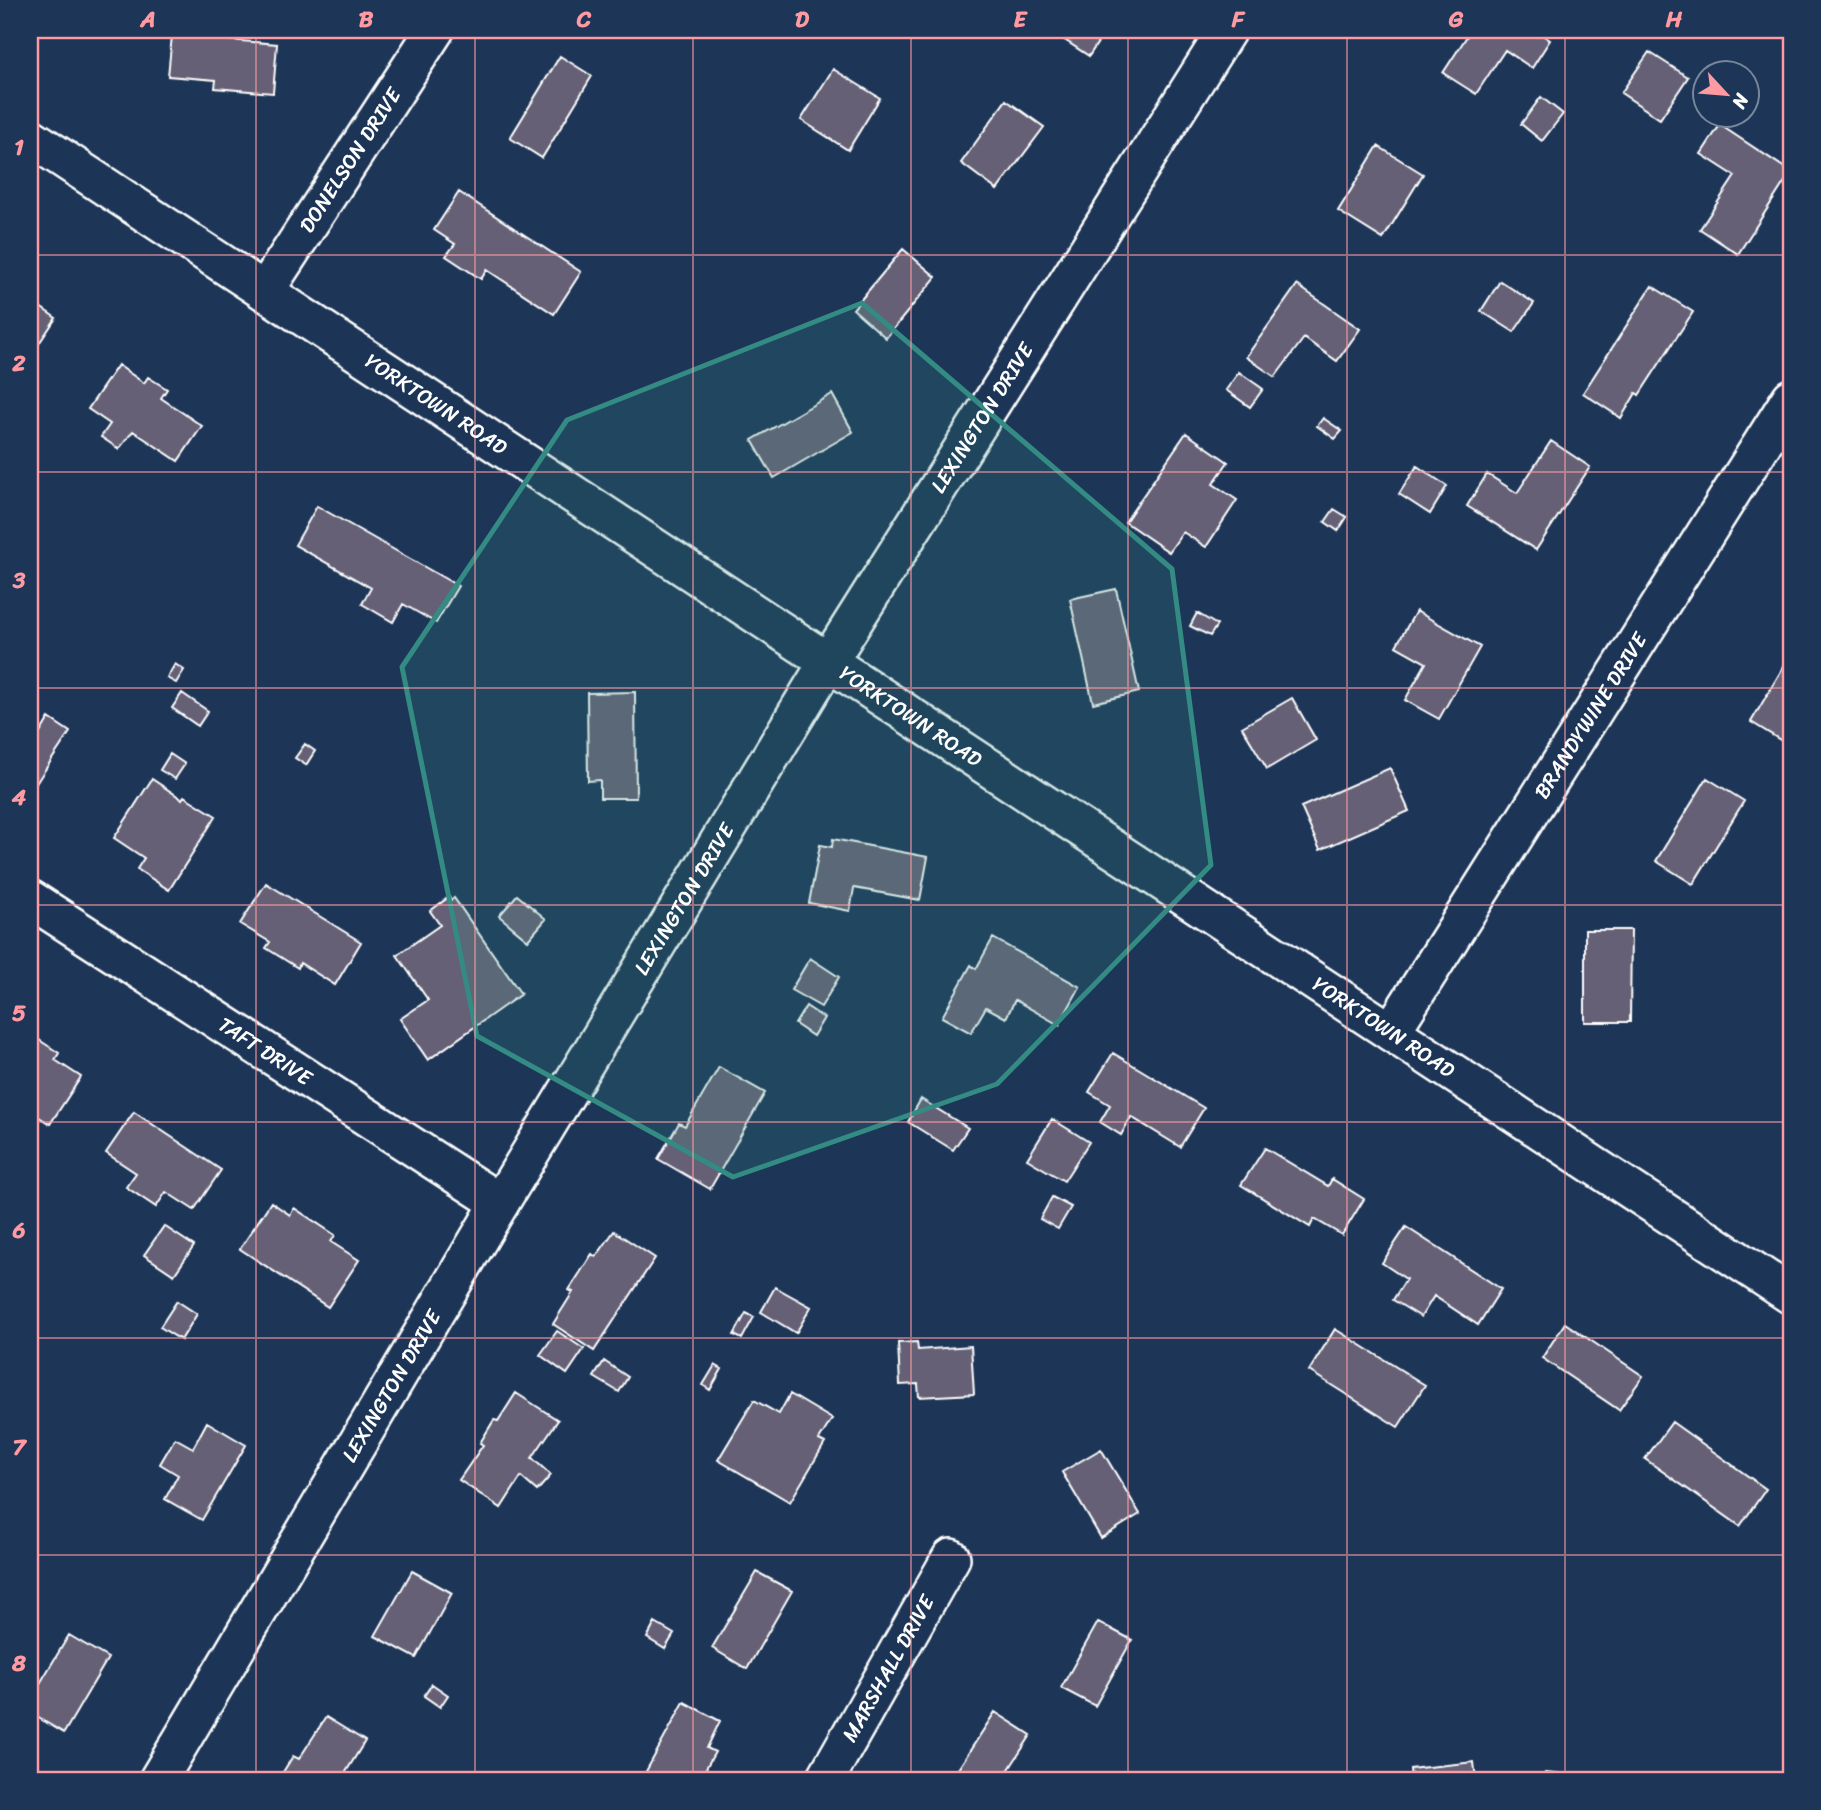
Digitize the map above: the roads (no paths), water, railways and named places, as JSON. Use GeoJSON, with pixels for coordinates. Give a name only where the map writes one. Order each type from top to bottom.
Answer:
{"type":"FeatureCollection","features":[{"type":"Feature","properties":{"kind":"street","name":"DONELSON DRIVE"},"geometry":{"type":"LineString","coordinates":[[265,291],[435,30]]}},
{"type":"Feature","properties":{"kind":"street","name":"LEXINGTON DRIVE"},"geometry":{"type":"LineString","coordinates":[[158,1780],[500,1203],[828,662],[1227,30]]}},
{"type":"Feature","properties":{"kind":"street","name":"YORKTOWN ROAD"},"geometry":{"type":"LineString","coordinates":[[30,137],[1791,1295]]}},
{"type":"Feature","properties":{"kind":"street","name":"BRANDYWINE DRIVE"},"geometry":{"type":"LineString","coordinates":[[1391,1032],[1791,398]]}},
{"type":"Feature","properties":{"kind":"street","name":"TAFT DRIVE"},"geometry":{"type":"LineString","coordinates":[[30,899],[500,1203]]}},
{"type":"Feature","properties":{"kind":"street","name":"MARSHALL DRIVE"},"geometry":{"type":"LineString","coordinates":[[825,1780],[951,1558]]}}]}
